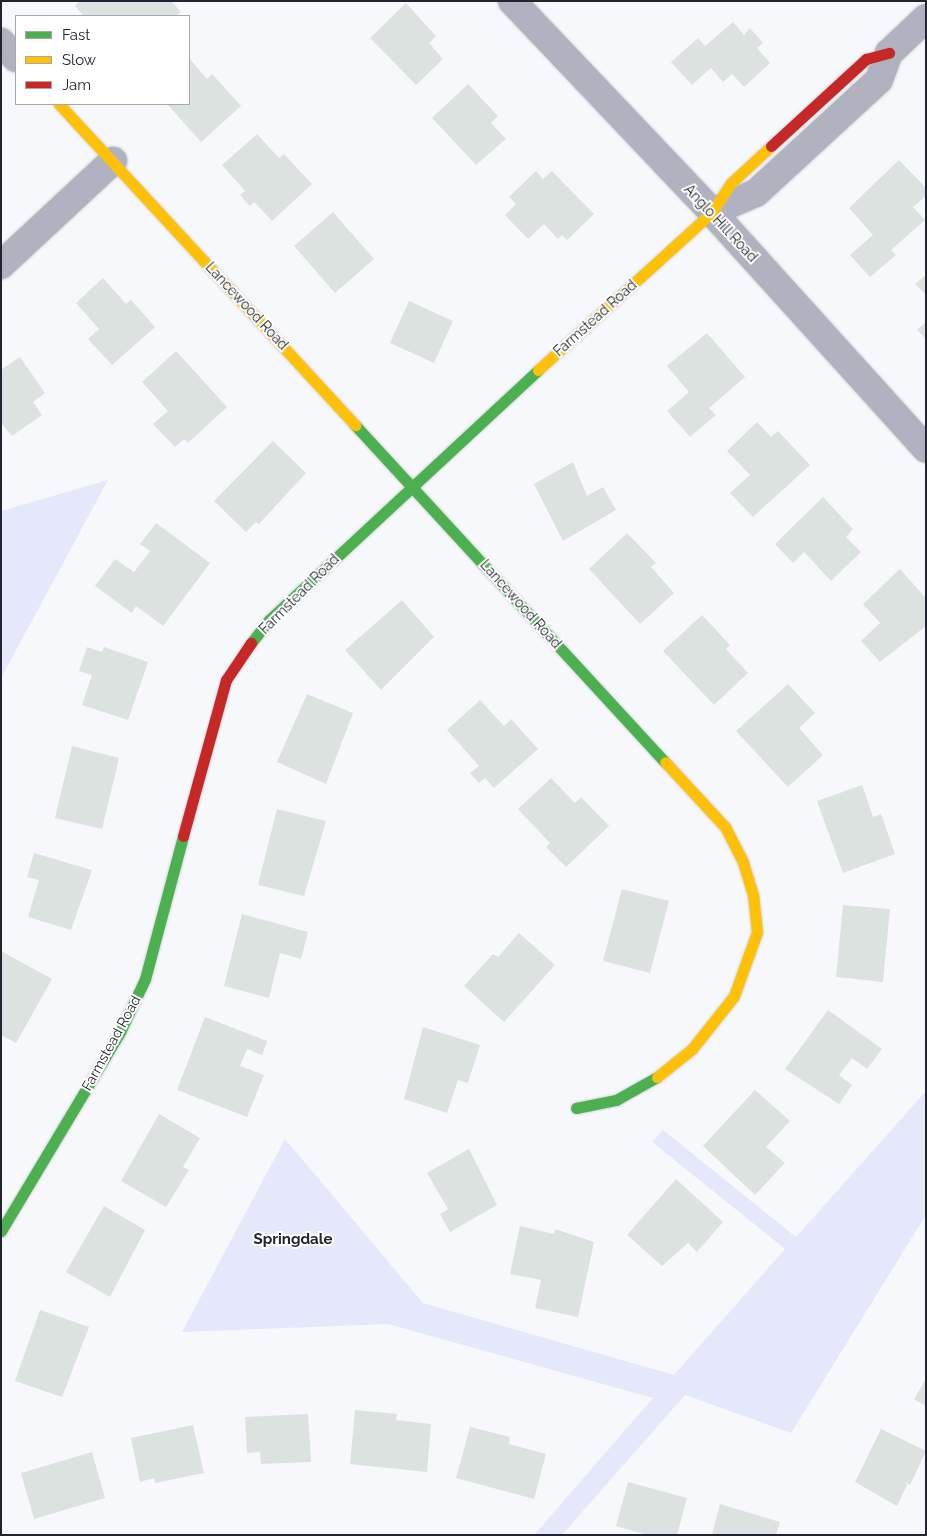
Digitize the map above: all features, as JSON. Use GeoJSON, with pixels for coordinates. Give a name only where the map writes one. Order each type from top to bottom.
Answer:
{"type":"FeatureCollection","features":[{"type":"Feature","properties":{"kind":"street","name":"Anglo Hill Road"},"geometry":{"type":"LineString","coordinates":[[512,1],[712,212],[926,449]]}},
{"type":"Feature","properties":{"kind":"street","name":"Farmstead Road"},"geometry":{"type":"LineString","coordinates":[[1,1231],[120,1032],[145,979],[226,680],[269,620],[412,485],[712,212],[756,193],[879,80],[889,53],[926,18]]}},
{"type":"Feature","properties":{"kind":"street"},"geometry":{"type":"LineString","coordinates":[[1,42],[15,57]]}},
{"type":"Feature","properties":{"kind":"street","name":"Lancewood Road"},"geometry":{"type":"LineString","coordinates":[[60,105],[114,161],[412,485],[724,827],[743,862],[753,895],[757,932],[748,964],[734,996],[692,1049],[655,1079],[616,1100],[576,1108]]}},
{"type":"Feature","properties":{"kind":"street"},"geometry":{"type":"LineString","coordinates":[[1,265],[114,161]]}},
{"type":"Feature","properties":{"kind":"shaded area"},"geometry":{"type":"Polygon","coordinates":[[[108,480],[1,678],[1,511],[108,480]]]}},
{"type":"Feature","properties":{"kind":"shaded area"},"geometry":{"type":"Polygon","coordinates":[[[926,1091],[926,1215],[791,1433],[685,1395],[562,1535],[534,1535],[653,1398],[388,1324],[182,1332],[285,1139],[423,1303],[674,1375],[785,1249],[652,1142],[663,1130],[796,1237],[926,1091]]]}},
{"type":"Feature","properties":{"kind":"building"},"geometry":{"type":"Polygon","coordinates":[[[80,1],[171,1],[181,12],[177,15],[83,15],[75,6],[80,1]]]}},
{"type":"Feature","properties":{"kind":"building"},"geometry":{"type":"Polygon","coordinates":[[[406,3],[436,36],[429,43],[443,59],[416,85],[370,38],[406,3]]]}},
{"type":"Feature","properties":{"kind":"building"},"geometry":{"type":"Polygon","coordinates":[[[733,22],[744,35],[750,28],[763,43],[757,48],[770,63],[744,87],[732,74],[723,82],[711,68],[692,85],[671,62],[698,38],[705,46],[733,22]]]}},
{"type":"Feature","properties":{"kind":"building"},"geometry":{"type":"Polygon","coordinates":[[[190,59],[207,79],[212,74],[241,106],[201,142],[168,105],[190,105],[190,59]]]}},
{"type":"Feature","properties":{"kind":"building"},"geometry":{"type":"Polygon","coordinates":[[[468,84],[498,116],[491,123],[506,139],[476,165],[432,118],[468,84]]]}},
{"type":"Feature","properties":{"kind":"building"},"geometry":{"type":"Polygon","coordinates":[[[257,134],[279,158],[284,154],[312,184],[272,221],[254,202],[250,206],[240,195],[245,191],[222,165],[257,134]]]}},
{"type":"Feature","properties":{"kind":"building"},"geometry":{"type":"Polygon","coordinates":[[[899,160],[926,188],[926,196],[913,207],[925,220],[891,250],[896,255],[870,277],[850,255],[873,235],[849,208],[899,160]]]}},
{"type":"Feature","properties":{"kind":"building"},"geometry":{"type":"Polygon","coordinates":[[[536,171],[543,179],[552,171],[594,214],[567,240],[562,235],[558,239],[544,224],[528,239],[505,215],[516,204],[509,197],[536,171]]]}},
{"type":"Feature","properties":{"kind":"building"},"geometry":{"type":"Polygon","coordinates":[[[333,212],[374,259],[335,293],[294,246],[333,212]]]}},
{"type":"Feature","properties":{"kind":"building"},"geometry":{"type":"Polygon","coordinates":[[[926,275],[926,295],[915,284],[926,275]]]}},
{"type":"Feature","properties":{"kind":"building"},"geometry":{"type":"Polygon","coordinates":[[[103,278],[126,304],[131,300],[155,327],[112,365],[88,339],[99,329],[76,303],[103,278]]]}},
{"type":"Feature","properties":{"kind":"building"},"geometry":{"type":"Polygon","coordinates":[[[409,301],[453,321],[434,363],[390,343],[409,301]]]}},
{"type":"Feature","properties":{"kind":"building"},"geometry":{"type":"Polygon","coordinates":[[[926,322],[926,339],[917,330],[926,322]]]}},
{"type":"Feature","properties":{"kind":"building"},"geometry":{"type":"Polygon","coordinates":[[[707,333],[745,377],[709,408],[716,415],[690,437],[667,411],[689,392],[667,366],[707,333]]]}},
{"type":"Feature","properties":{"kind":"building"},"geometry":{"type":"Polygon","coordinates":[[[176,351],[227,407],[188,443],[184,439],[175,447],[153,424],[168,411],[142,382],[176,351]]]}},
{"type":"Feature","properties":{"kind":"building"},"geometry":{"type":"Polygon","coordinates":[[[20,357],[45,393],[33,402],[42,415],[12,436],[1,423],[1,370],[20,357]]]}},
{"type":"Feature","properties":{"kind":"building"},"geometry":{"type":"Polygon","coordinates":[[[757,422],[771,437],[778,431],[810,465],[753,517],[730,493],[750,475],[727,451],[757,422]]]}},
{"type":"Feature","properties":{"kind":"building"},"geometry":{"type":"Polygon","coordinates":[[[273,441],[306,473],[259,524],[256,522],[246,532],[214,501],[273,441]]]}},
{"type":"Feature","properties":{"kind":"building"},"geometry":{"type":"Polygon","coordinates":[[[573,462],[587,496],[603,487],[616,510],[563,541],[534,484],[573,462]]]}},
{"type":"Feature","properties":{"kind":"building"},"geometry":{"type":"Polygon","coordinates":[[[823,497],[853,529],[846,537],[861,552],[831,581],[804,552],[793,563],[775,544],[823,497]]]}},
{"type":"Feature","properties":{"kind":"building"},"geometry":{"type":"Polygon","coordinates":[[[156,523],[210,563],[163,626],[136,606],[132,613],[95,586],[115,559],[134,572],[150,551],[140,544],[156,523]]]}},
{"type":"Feature","properties":{"kind":"building"},"geometry":{"type":"Polygon","coordinates":[[[627,533],[656,563],[651,567],[674,593],[640,624],[589,569],[627,533]]]}},
{"type":"Feature","properties":{"kind":"building"},"geometry":{"type":"Polygon","coordinates":[[[900,569],[924,596],[926,594],[926,626],[880,662],[861,641],[880,623],[863,604],[900,569]]]}},
{"type":"Feature","properties":{"kind":"building"},"geometry":{"type":"Polygon","coordinates":[[[402,600],[434,637],[381,690],[345,650],[402,600]]]}},
{"type":"Feature","properties":{"kind":"building"},"geometry":{"type":"Polygon","coordinates":[[[702,615],[730,645],[726,649],[748,673],[714,705],[663,651],[702,615]]]}},
{"type":"Feature","properties":{"kind":"building"},"geometry":{"type":"Polygon","coordinates":[[[87,647],[102,652],[104,647],[148,662],[128,720],[82,705],[92,675],[79,671],[87,647]]]}},
{"type":"Feature","properties":{"kind":"building"},"geometry":{"type":"Polygon","coordinates":[[[788,684],[815,713],[799,728],[823,755],[788,787],[736,731],[788,684]]]}},
{"type":"Feature","properties":{"kind":"building"},"geometry":{"type":"Polygon","coordinates":[[[307,694],[353,713],[326,784],[277,762],[307,694]]]}},
{"type":"Feature","properties":{"kind":"building"},"geometry":{"type":"Polygon","coordinates":[[[480,700],[504,726],[511,719],[538,749],[494,788],[485,778],[479,783],[470,773],[479,766],[447,730],[480,700]]]}},
{"type":"Feature","properties":{"kind":"building"},"geometry":{"type":"Polygon","coordinates":[[[72,746],[119,758],[102,829],[55,818],[72,746]]]}},
{"type":"Feature","properties":{"kind":"building"},"geometry":{"type":"Polygon","coordinates":[[[551,778],[575,803],[581,797],[609,826],[566,867],[546,847],[550,843],[518,809],[551,778]]]}},
{"type":"Feature","properties":{"kind":"building"},"geometry":{"type":"Polygon","coordinates":[[[862,785],[873,817],[881,814],[895,854],[843,873],[817,801],[862,785]]]}},
{"type":"Feature","properties":{"kind":"building"},"geometry":{"type":"Polygon","coordinates":[[[277,809],[326,821],[304,896],[258,885],[277,809]]]}},
{"type":"Feature","properties":{"kind":"building"},"geometry":{"type":"Polygon","coordinates":[[[34,853],[92,870],[71,930],[28,917],[39,880],[27,877],[34,853]]]}},
{"type":"Feature","properties":{"kind":"building"},"geometry":{"type":"Polygon","coordinates":[[[622,889],[669,901],[650,973],[603,961],[622,889]]]}},
{"type":"Feature","properties":{"kind":"building"},"geometry":{"type":"Polygon","coordinates":[[[843,905],[890,909],[883,982],[836,977],[843,905]]]}},
{"type":"Feature","properties":{"kind":"building"},"geometry":{"type":"Polygon","coordinates":[[[242,914],[308,932],[301,959],[280,953],[269,998],[224,986],[242,914]]]}},
{"type":"Feature","properties":{"kind":"building"},"geometry":{"type":"Polygon","coordinates":[[[519,933],[555,965],[504,1022],[464,986],[493,954],[498,957],[519,933]]]}},
{"type":"Feature","properties":{"kind":"building"},"geometry":{"type":"Polygon","coordinates":[[[1,951],[52,979],[16,1043],[1,1035],[1,951]]]}},
{"type":"Feature","properties":{"kind":"building"},"geometry":{"type":"Polygon","coordinates":[[[828,1010],[882,1049],[867,1069],[852,1058],[839,1075],[852,1085],[839,1104],[785,1069],[828,1010]]]}},
{"type":"Feature","properties":{"kind":"building"},"geometry":{"type":"Polygon","coordinates":[[[205,1017],[267,1041],[262,1055],[247,1049],[240,1066],[264,1075],[247,1117],[177,1090],[205,1017]]]}},
{"type":"Feature","properties":{"kind":"building"},"geometry":{"type":"Polygon","coordinates":[[[423,1027],[480,1045],[468,1083],[458,1080],[447,1113],[404,1099],[423,1027]]]}},
{"type":"Feature","properties":{"kind":"building"},"geometry":{"type":"Polygon","coordinates":[[[755,1090],[790,1121],[766,1147],[785,1163],[755,1195],[703,1146],[755,1090]]]}},
{"type":"Feature","properties":{"kind":"building"},"geometry":{"type":"Polygon","coordinates":[[[159,1114],[200,1138],[183,1167],[189,1170],[166,1207],[121,1181],[159,1114]]]}},
{"type":"Feature","properties":{"kind":"building"},"geometry":{"type":"Polygon","coordinates":[[[469,1149],[497,1205],[450,1232],[440,1214],[448,1209],[427,1173],[469,1149]]]}},
{"type":"Feature","properties":{"kind":"building"},"geometry":{"type":"Polygon","coordinates":[[[676,1179],[723,1222],[697,1252],[688,1243],[662,1266],[627,1235],[676,1179]]]}},
{"type":"Feature","properties":{"kind":"building"},"geometry":{"type":"Polygon","coordinates":[[[104,1206],[145,1230],[110,1297],[66,1272],[104,1206]]]}},
{"type":"Feature","properties":{"kind":"building"},"geometry":{"type":"Polygon","coordinates":[[[520,1226],[554,1234],[555,1229],[594,1242],[578,1317],[535,1308],[541,1280],[510,1274],[520,1226]]]}},
{"type":"Feature","properties":{"kind":"building"},"geometry":{"type":"Polygon","coordinates":[[[40,1310],[89,1327],[62,1397],[15,1381],[40,1310]]]}},
{"type":"Feature","properties":{"kind":"building"},"geometry":{"type":"Polygon","coordinates":[[[926,1379],[926,1406],[914,1399],[926,1379]]]}},
{"type":"Feature","properties":{"kind":"building"},"geometry":{"type":"Polygon","coordinates":[[[355,1410],[397,1414],[396,1420],[431,1424],[427,1472],[350,1464],[355,1410]]]}},
{"type":"Feature","properties":{"kind":"building"},"geometry":{"type":"Polygon","coordinates":[[[308,1414],[311,1462],[261,1464],[260,1452],[247,1453],[245,1417],[308,1414]]]}},
{"type":"Feature","properties":{"kind":"building"},"geometry":{"type":"Polygon","coordinates":[[[193,1425],[204,1473],[155,1483],[154,1478],[140,1482],[131,1438],[193,1425]]]}},
{"type":"Feature","properties":{"kind":"building"},"geometry":{"type":"Polygon","coordinates":[[[470,1427],[510,1437],[509,1444],[546,1454],[534,1499],[456,1478],[470,1427]]]}},
{"type":"Feature","properties":{"kind":"building"},"geometry":{"type":"Polygon","coordinates":[[[881,1429],[926,1451],[910,1485],[905,1482],[907,1485],[897,1506],[855,1482],[881,1429]]]}},
{"type":"Feature","properties":{"kind":"building"},"geometry":{"type":"Polygon","coordinates":[[[92,1452],[105,1498],[34,1519],[21,1473],[92,1452]]]}},
{"type":"Feature","properties":{"kind":"building"},"geometry":{"type":"Polygon","coordinates":[[[628,1482],[687,1498],[677,1535],[647,1535],[616,1526],[628,1482]]]}},
{"type":"Feature","properties":{"kind":"building"},"geometry":{"type":"Polygon","coordinates":[[[720,1504],[780,1522],[776,1535],[712,1535],[720,1504]]]}},
{"type":"Feature","properties":{"kind":"traffic: fast"},"geometry":{"type":"LineString","coordinates":[[251,643],[269,620],[538,370]]}},
{"type":"Feature","properties":{"kind":"traffic: fast"},"geometry":{"type":"LineString","coordinates":[[355,425],[665,762]]}},
{"type":"Feature","properties":{"kind":"traffic: fast"},"geometry":{"type":"LineString","coordinates":[[1,1231],[120,1032],[145,979],[183,836]]}},
{"type":"Feature","properties":{"kind":"traffic: fast"},"geometry":{"type":"LineString","coordinates":[[576,1108],[616,1100],[657,1077]]}},
{"type":"Feature","properties":{"kind":"traffic: slow"},"geometry":{"type":"LineString","coordinates":[[60,105],[355,425]]}},
{"type":"Feature","properties":{"kind":"traffic: slow"},"geometry":{"type":"LineString","coordinates":[[538,370],[712,212],[731,183],[771,146]]}},
{"type":"Feature","properties":{"kind":"traffic: slow"},"geometry":{"type":"LineString","coordinates":[[657,1077],[692,1049],[734,996],[757,932],[753,895],[743,862],[725,827],[665,762]]}},
{"type":"Feature","properties":{"kind":"traffic: jam"},"geometry":{"type":"LineString","coordinates":[[771,146],[866,59],[889,53]]}},
{"type":"Feature","properties":{"kind":"traffic: jam"},"geometry":{"type":"LineString","coordinates":[[183,836],[226,680],[251,643]]}},
{"type":"Feature","properties":{"kind":"district","name":"Springdale"},"geometry":{"type":"Point","coordinates":[293,1240]}}]}
